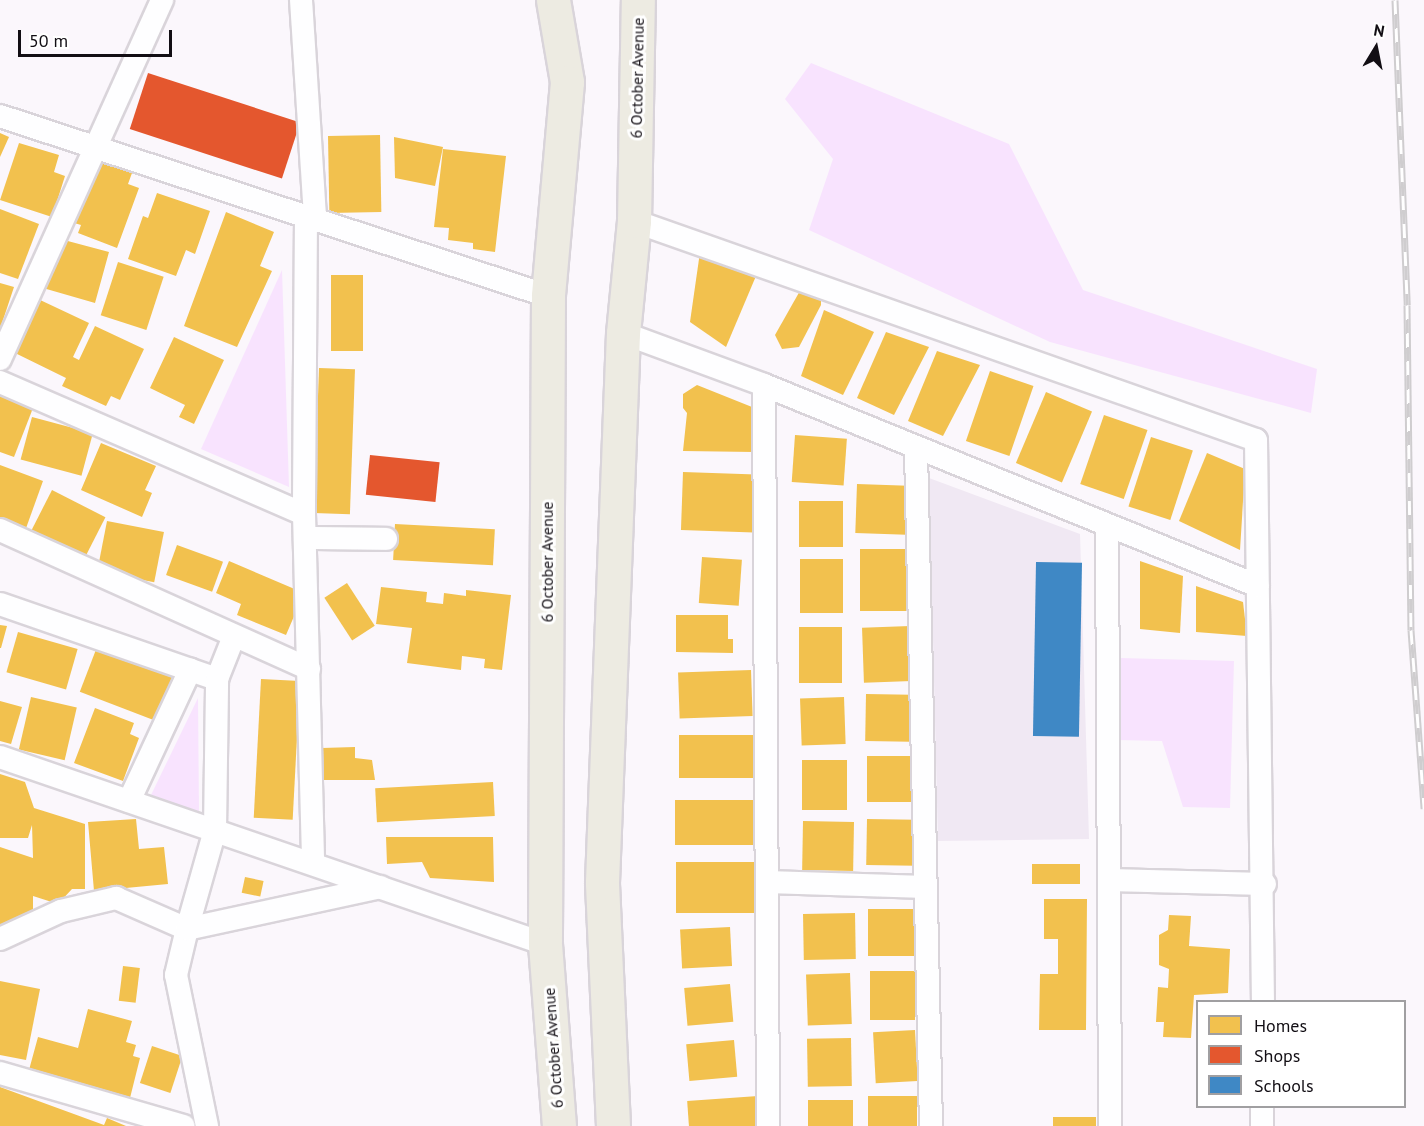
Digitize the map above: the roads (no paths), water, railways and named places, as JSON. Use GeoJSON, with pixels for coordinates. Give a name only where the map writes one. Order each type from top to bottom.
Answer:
{"type":"FeatureCollection","features":[{"type":"Feature","properties":{"kind":"main road","name":"6 October Avenue"},"geometry":{"type":"LineString","coordinates":[[553,0],[567,82],[548,296],[545,944],[559,1126]]}},
{"type":"Feature","properties":{"kind":"main road","name":"6 October Avenue"},"geometry":{"type":"LineString","coordinates":[[613,1126],[602,882],[623,333],[634,221],[638,0]]}},
{"type":"Feature","properties":{"kind":"street"},"geometry":{"type":"LineString","coordinates":[[0,359],[162,0]]}},
{"type":"Feature","properties":{"kind":"street"},"geometry":{"type":"LineString","coordinates":[[301,0],[311,218],[304,514],[313,864]]}},
{"type":"Feature","properties":{"kind":"street"},"geometry":{"type":"LineString","coordinates":[[0,116],[548,296]]}},
{"type":"Feature","properties":{"kind":"street"},"geometry":{"type":"LineString","coordinates":[[634,221],[1256,440],[1265,884],[1263,1000]]}},
{"type":"Feature","properties":{"kind":"street"},"geometry":{"type":"LineString","coordinates":[[623,333],[764,385],[916,450],[1258,586]]}},
{"type":"Feature","properties":{"kind":"street"},"geometry":{"type":"LineString","coordinates":[[0,382],[304,514]]}},
{"type":"Feature","properties":{"kind":"street"},"geometry":{"type":"LineString","coordinates":[[764,385],[768,1126]]}},
{"type":"Feature","properties":{"kind":"street"},"geometry":{"type":"LineString","coordinates":[[916,450],[931,1126]]}},
{"type":"Feature","properties":{"kind":"street"},"geometry":{"type":"LineString","coordinates":[[1107,526],[1110,1126]]}},
{"type":"Feature","properties":{"kind":"street"},"geometry":{"type":"LineString","coordinates":[[0,530],[309,669]]}},
{"type":"Feature","properties":{"kind":"street"},"geometry":{"type":"LineString","coordinates":[[305,538],[386,539]]}},
{"type":"Feature","properties":{"kind":"street"},"geometry":{"type":"LineString","coordinates":[[0,604],[217,679]]}},
{"type":"Feature","properties":{"kind":"street"},"geometry":{"type":"LineString","coordinates":[[207,1126],[176,975],[215,830],[217,679],[234,636]]}},
{"type":"Feature","properties":{"kind":"street"},"geometry":{"type":"LineString","coordinates":[[129,801],[190,670]]}},
{"type":"Feature","properties":{"kind":"street"},"geometry":{"type":"LineString","coordinates":[[0,757],[545,944]]}},
{"type":"Feature","properties":{"kind":"street"},"geometry":{"type":"LineString","coordinates":[[1109,880],[1265,884]]}},
{"type":"Feature","properties":{"kind":"street"},"geometry":{"type":"LineString","coordinates":[[767,882],[926,887]]}},
{"type":"Feature","properties":{"kind":"street"},"geometry":{"type":"LineString","coordinates":[[0,939],[61,912],[116,898],[187,928],[381,887]]}},
{"type":"Feature","properties":{"kind":"street"},"geometry":{"type":"LineString","coordinates":[[0,1073],[184,1126]]}},
{"type":"Feature","properties":{"kind":"street"},"geometry":{"type":"LineString","coordinates":[[1262,1108],[1262,1126]]}},
{"type":"Feature","properties":{"kind":"railway"},"geometry":{"type":"LineString","coordinates":[[1395,0],[1407,305],[1411,630],[1424,809]]}}]}
